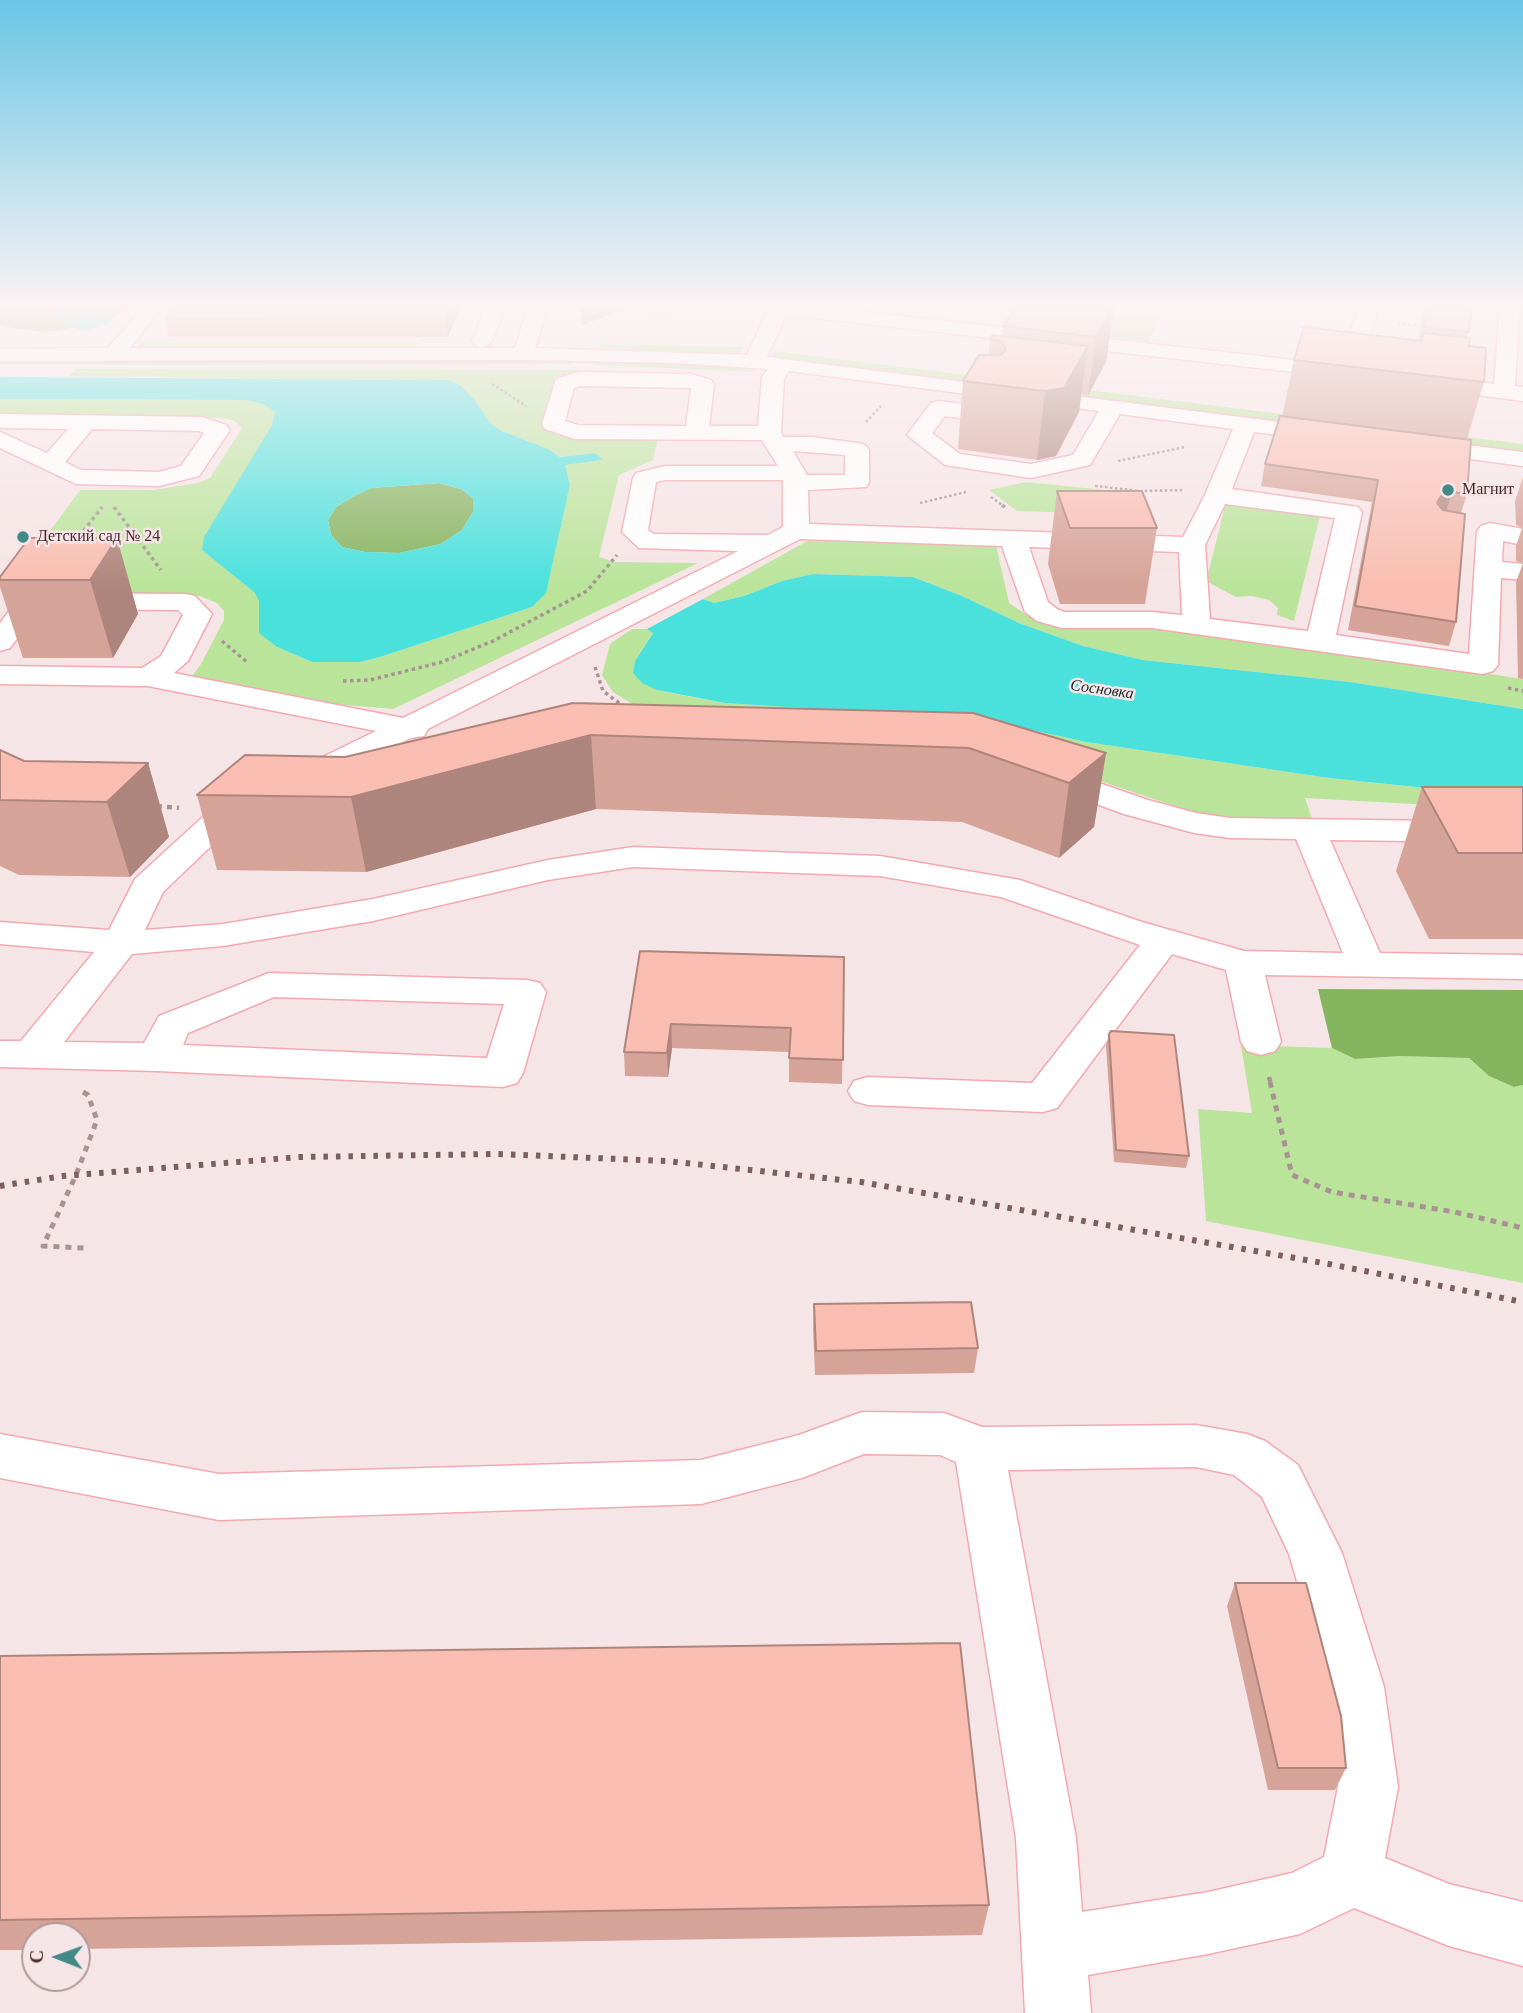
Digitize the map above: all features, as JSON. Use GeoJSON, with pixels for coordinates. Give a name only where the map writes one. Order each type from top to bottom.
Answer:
{"type":"FeatureCollection","features":[{"type":"Feature","properties":{"kind":"street"},"geometry":{"type":"LineString","coordinates":[[560,400],[553,424],[575,432],[696,433],[857,450],[857,482],[665,473],[645,478]]}},
{"type":"Feature","properties":{"kind":"street"},"geometry":{"type":"LineString","coordinates":[[696,433],[701,400]]}},
{"type":"Feature","properties":{"kind":"street"},"geometry":{"type":"LineString","coordinates":[[773,400],[772,439],[795,478],[786,537]]}},
{"type":"Feature","properties":{"kind":"street"},"geometry":{"type":"LineString","coordinates":[[1063,400],[1343,436]]}},
{"type":"Feature","properties":{"kind":"street"},"geometry":{"type":"LineString","coordinates":[[1006,416],[939,408],[919,435],[953,460],[1031,471],[1082,460],[1112,406]]}},
{"type":"Feature","properties":{"kind":"street"},"geometry":{"type":"LineString","coordinates":[[86,422],[202,424],[218,430],[190,471],[159,479],[76,477],[50,464],[2,428],[86,422]]}},
{"type":"Feature","properties":{"kind":"street"},"geometry":{"type":"LineString","coordinates":[[50,464],[86,422]]}},
{"type":"Feature","properties":{"kind":"street"},"geometry":{"type":"LineString","coordinates":[[1196,624],[1192,545],[1218,492],[1246,424]]}},
{"type":"Feature","properties":{"kind":"street"},"geometry":{"type":"LineString","coordinates":[[1074,425],[1101,429]]}},
{"type":"Feature","properties":{"kind":"street"},"geometry":{"type":"LineString","coordinates":[[670,433],[666,460],[645,478],[635,532],[648,542],[786,537],[1013,539],[1192,545]]}},
{"type":"Feature","properties":{"kind":"street"},"geometry":{"type":"LineString","coordinates":[[1398,443],[1523,459]]}},
{"type":"Feature","properties":{"kind":"street"},"geometry":{"type":"LineString","coordinates":[[1218,492],[1349,512],[1320,641]]}},
{"type":"Feature","properties":{"kind":"street"},"geometry":{"type":"LineString","coordinates":[[1013,539],[1035,606],[1047,615],[1062,620],[1152,620],[1196,624],[1483,666],[1488,568],[1479,530],[1523,537]]}},
{"type":"Feature","properties":{"kind":"street"},"geometry":{"type":"LineString","coordinates":[[16,1054],[121,943],[147,887],[218,821],[786,537]]}},
{"type":"Feature","properties":{"kind":"street"},"geometry":{"type":"LineString","coordinates":[[1488,568],[1523,572]]}},
{"type":"Feature","properties":{"kind":"street"},"geometry":{"type":"LineString","coordinates":[[0,642],[31,601],[192,608],[173,661],[148,677]]}},
{"type":"Feature","properties":{"kind":"street"},"geometry":{"type":"LineString","coordinates":[[0,675],[148,677],[406,728],[470,733]]}},
{"type":"Feature","properties":{"kind":"street"},"geometry":{"type":"LineString","coordinates":[[1026,767],[1136,807],[1194,823],[1230,828],[1506,832],[1523,864]]}},
{"type":"Feature","properties":{"kind":"street"},"geometry":{"type":"LineString","coordinates":[[1309,829],[1366,964]]}},
{"type":"Feature","properties":{"kind":"street"},"geometry":{"type":"LineString","coordinates":[[0,933],[121,943],[223,935],[373,910],[548,870],[632,857],[880,866],[1008,888],[1163,941],[1243,963],[1523,967]]}},
{"type":"Feature","properties":{"kind":"street"},"geometry":{"type":"LineString","coordinates":[[868,1091],[1043,1098],[1163,941]]}},
{"type":"Feature","properties":{"kind":"street"},"geometry":{"type":"LineString","coordinates":[[1243,963],[1261,1042]]}},
{"type":"Feature","properties":{"kind":"street"},"geometry":{"type":"LineString","coordinates":[[16,1054],[157,1057],[503,1073],[527,992],[268,985],[173,1025],[157,1057]]}},
{"type":"Feature","properties":{"kind":"street"},"geometry":{"type":"LineString","coordinates":[[0,1456],[219,1497],[701,1482],[802,1456],[862,1433],[944,1433],[979,1449],[1196,1446],[1247,1456],[1280,1481],[1315,1553],[1356,1687],[1368,1787],[1351,1876]]}},
{"type":"Feature","properties":{"kind":"street"},"geometry":{"type":"LineString","coordinates":[[979,1449],[1045,1838],[1058,2013]]}},
{"type":"Feature","properties":{"kind":"street"},"geometry":{"type":"LineString","coordinates":[[1054,1949],[1208,1923],[1300,1903],[1351,1876],[1449,1915],[1523,1934]]}},
{"type":"Feature","properties":{"kind":"path"},"geometry":{"type":"LineString","coordinates":[[517,400],[553,424]]}},
{"type":"Feature","properties":{"kind":"path"},"geometry":{"type":"LineString","coordinates":[[1088,486],[1140,491],[1218,492]]}},
{"type":"Feature","properties":{"kind":"path"},"geometry":{"type":"LineString","coordinates":[[31,601],[108,499],[192,608],[228,649],[249,663]]}},
{"type":"Feature","properties":{"kind":"path"},"geometry":{"type":"LineString","coordinates":[[332,681],[382,677],[442,662],[493,641],[587,591],[635,532]]}},
{"type":"Feature","properties":{"kind":"path"},"geometry":{"type":"LineString","coordinates":[[595,673],[603,691],[628,708]]}},
{"type":"Feature","properties":{"kind":"path"},"geometry":{"type":"LineString","coordinates":[[152,806],[178,807],[218,821]]}},
{"type":"Feature","properties":{"kind":"path"},"geometry":{"type":"LineString","coordinates":[[1261,1042],[1292,1175],[1332,1192],[1455,1212],[1523,1228]]}},
{"type":"Feature","properties":{"kind":"path"},"geometry":{"type":"LineString","coordinates":[[84,1248],[43,1246],[76,1175],[97,1120],[88,1095]]}},
{"type":"Feature","properties":{"kind":"green space"},"geometry":{"type":"Polygon","coordinates":[[[0,400],[245,400],[263,404],[275,412],[272,425],[203,550],[254,592],[259,601],[260,633],[277,647],[312,662],[360,662],[532,607],[546,592],[570,485],[565,465],[601,460],[596,453],[560,457],[490,423],[475,400],[561,400],[546,423],[658,438],[653,460],[619,475],[599,557],[614,562],[698,563],[393,709],[277,699],[205,683],[193,675],[224,620],[224,611],[217,603],[200,596],[98,594],[11,584],[80,490],[154,490],[198,483],[210,478],[242,428],[235,421],[222,418],[0,416],[0,400]]]}},
{"type":"Feature","properties":{"kind":"green space"},"geometry":{"type":"Polygon","coordinates":[[[1111,400],[1168,400],[1523,444],[1523,452],[1111,400]]]}},
{"type":"Feature","properties":{"kind":"green space"},"geometry":{"type":"Polygon","coordinates":[[[1026,482],[1135,493],[1136,515],[1017,511],[989,490],[1026,482]]]}},
{"type":"Feature","properties":{"kind":"green space"},"geometry":{"type":"Polygon","coordinates":[[[439,483],[461,489],[473,498],[473,512],[462,530],[441,544],[399,553],[365,552],[342,547],[331,535],[328,520],[336,507],[356,495],[371,488],[439,483]]]}},
{"type":"Feature","properties":{"kind":"green space"},"geometry":{"type":"Polygon","coordinates":[[[1226,503],[1320,516],[1294,621],[1277,615],[1278,608],[1269,600],[1252,596],[1236,597],[1206,581],[1226,503]]]}},
{"type":"Feature","properties":{"kind":"green space"},"geometry":{"type":"Polygon","coordinates":[[[809,540],[996,545],[1009,603],[1027,615],[1049,621],[1153,625],[1523,679],[1523,709],[1350,682],[1143,660],[1083,646],[1019,623],[913,577],[813,574],[714,603],[703,599],[809,540]]]}},
{"type":"Feature","properties":{"kind":"green space"},"geometry":{"type":"Polygon","coordinates":[[[632,629],[647,629],[653,632],[635,661],[657,690],[686,696],[725,703],[987,720],[1086,742],[1329,778],[1523,798],[1523,810],[1305,798],[1314,825],[1248,825],[1199,814],[1037,760],[642,710],[613,692],[602,675],[610,644],[632,629]]]}},
{"type":"Feature","properties":{"kind":"green space"},"geometry":{"type":"Polygon","coordinates":[[[1318,989],[1523,990],[1523,1085],[1514,1087],[1489,1076],[1469,1058],[1400,1056],[1355,1059],[1332,1048],[1318,989]]]}},
{"type":"Feature","properties":{"kind":"green space"},"geometry":{"type":"Polygon","coordinates":[[[1241,1045],[1332,1048],[1355,1059],[1400,1056],[1469,1058],[1489,1076],[1514,1087],[1523,1085],[1523,1283],[1206,1221],[1198,1109],[1252,1113],[1241,1045]]]}},
{"type":"Feature","properties":{"kind":"water"},"geometry":{"type":"Polygon","coordinates":[[[230,400],[475,400],[490,423],[502,431],[548,449],[560,457],[596,453],[602,460],[565,465],[570,485],[546,593],[532,607],[360,662],[312,662],[277,647],[259,633],[259,601],[254,592],[202,550],[204,537],[272,425],[275,412],[263,404],[230,400]],[[439,483],[372,488],[336,507],[328,520],[331,535],[342,547],[365,552],[399,553],[441,544],[462,530],[473,512],[473,499],[461,489],[439,483]]]}},
{"type":"Feature","properties":{"kind":"water","name":"Сосновка"},"geometry":{"type":"Polygon","coordinates":[[[813,574],[913,577],[1019,623],[1083,646],[1143,660],[1350,682],[1523,709],[1523,798],[1329,778],[1086,742],[987,720],[725,703],[657,690],[642,683],[633,673],[635,661],[653,633],[647,629],[703,599],[714,603],[813,574]]]}},
{"type":"Feature","properties":{"kind":"building"},"geometry":{"type":"Polygon","coordinates":[[[1280,416],[1471,440],[1467,494],[1452,492],[1441,496],[1437,503],[1443,510],[1465,514],[1456,622],[1355,606],[1378,480],[1265,464],[1280,416]]]}},
{"type":"Feature","properties":{"kind":"building"},"geometry":{"type":"Polygon","coordinates":[[[1057,491],[1142,491],[1157,528],[1070,528],[1057,491]]]}},
{"type":"Feature","properties":{"kind":"building"},"geometry":{"type":"Polygon","coordinates":[[[29,538],[117,538],[90,580],[0,580],[29,538]]]}},
{"type":"Feature","properties":{"kind":"building"},"geometry":{"type":"Polygon","coordinates":[[[573,703],[973,713],[1106,753],[1069,783],[969,748],[591,735],[351,797],[197,795],[245,755],[345,757],[573,703]]]}},
{"type":"Feature","properties":{"kind":"building"},"geometry":{"type":"Polygon","coordinates":[[[0,750],[24,761],[148,763],[107,802],[0,800],[0,750]]]}},
{"type":"Feature","properties":{"kind":"building"},"geometry":{"type":"Polygon","coordinates":[[[1422,787],[1523,787],[1523,853],[1458,853],[1422,787]]]}},
{"type":"Feature","properties":{"kind":"building"},"geometry":{"type":"Polygon","coordinates":[[[640,951],[844,957],[843,1060],[789,1058],[791,1028],[671,1024],[667,1053],[624,1052],[640,951]]]}},
{"type":"Feature","properties":{"kind":"building"},"geometry":{"type":"Polygon","coordinates":[[[1111,1031],[1174,1035],[1189,1156],[1116,1150],[1109,1034],[1111,1031]]]}},
{"type":"Feature","properties":{"kind":"building"},"geometry":{"type":"Polygon","coordinates":[[[971,1302],[978,1348],[816,1351],[814,1304],[971,1302]]]}},
{"type":"Feature","properties":{"kind":"building"},"geometry":{"type":"Polygon","coordinates":[[[1235,1583],[1306,1583],[1341,1716],[1346,1768],[1278,1768],[1235,1583]]]}},
{"type":"Feature","properties":{"kind":"building"},"geometry":{"type":"Polygon","coordinates":[[[960,1643],[989,1905],[0,1920],[0,1656],[960,1643]]]}},
{"type":"Feature","properties":{"kind":"railway"},"geometry":{"type":"LineString","coordinates":[[0,1186],[63,1176],[300,1157],[497,1154],[667,1161],[861,1182],[1329,1264],[1523,1302]]}},
{"type":"Feature","properties":{"kind":"place","name":"Магнит"},"geometry":{"type":"Point","coordinates":[1448,490]}},
{"type":"Feature","properties":{"kind":"place","name":"Детский сад № 24"},"geometry":{"type":"Point","coordinates":[23,537]}}]}
